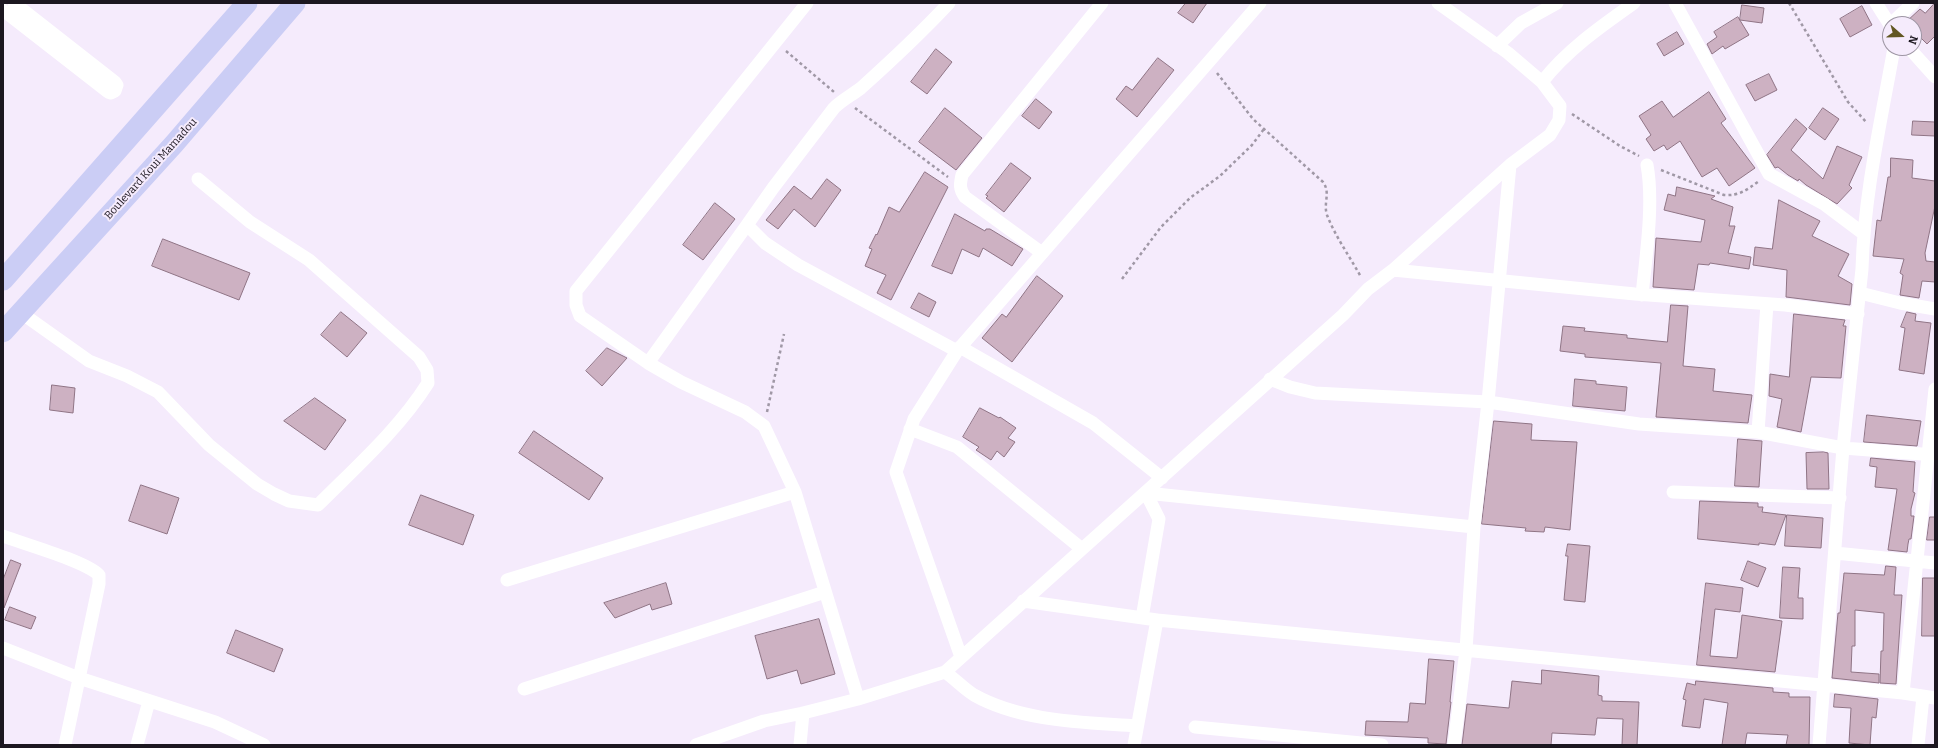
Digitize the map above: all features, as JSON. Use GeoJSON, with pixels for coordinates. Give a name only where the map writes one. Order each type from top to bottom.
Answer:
{"type":"FeatureCollection","features":[{"type":"Feature","properties":{"kind":"main road"},"geometry":{"type":"LineString","coordinates":[[3,280],[247,3]]}},
{"type":"Feature","properties":{"kind":"main road","name":"Boulevard Koui Mamadou"},"geometry":{"type":"LineString","coordinates":[[3,332],[174,144],[295,3]]}},
{"type":"Feature","properties":{"kind":"street"},"geometry":{"type":"LineString","coordinates":[[807,3],[576,291],[576,305],[580,316],[648,362],[681,382],[745,412],[764,426],[795,492],[858,699]]}},
{"type":"Feature","properties":{"kind":"street"},"geometry":{"type":"LineString","coordinates":[[648,362],[773,188],[834,108],[843,99],[858,90],[884,68],[930,24],[949,3]]}},
{"type":"Feature","properties":{"kind":"street"},"geometry":{"type":"LineString","coordinates":[[1042,253],[965,197],[960,191],[959,185],[962,175],[1102,3]]}},
{"type":"Feature","properties":{"kind":"street"},"geometry":{"type":"LineString","coordinates":[[961,657],[896,472],[914,419],[959,349],[1260,3]]}},
{"type":"Feature","properties":{"kind":"street"},"geometry":{"type":"LineString","coordinates":[[696,745],[764,721],[858,699],[945,672],[1022,601],[1146,493],[1270,379],[1343,315],[1368,290],[1393,270],[1510,165],[1550,135],[1559,120],[1560,106],[1542,82],[1497,46],[1438,3]]}},
{"type":"Feature","properties":{"kind":"street"},"geometry":{"type":"LineString","coordinates":[[1497,46],[1521,23],[1557,3]]}},
{"type":"Feature","properties":{"kind":"street"},"geometry":{"type":"LineString","coordinates":[[1542,82],[1556,64],[1590,34],[1634,3]]}},
{"type":"Feature","properties":{"kind":"street"},"geometry":{"type":"LineString","coordinates":[[1675,3],[1769,174],[1824,204],[1864,234]]}},
{"type":"Feature","properties":{"kind":"street"},"geometry":{"type":"LineString","coordinates":[[1876,3],[1885,16]]}},
{"type":"Feature","properties":{"kind":"street"},"geometry":{"type":"LineString","coordinates":[[1900,16],[1913,3]]}},
{"type":"Feature","properties":{"kind":"street"},"geometry":{"type":"LineString","coordinates":[[14,12],[115,82],[117,85],[115,91],[111,93],[108,92],[14,12]]}},
{"type":"Feature","properties":{"kind":"street"},"geometry":{"type":"LineString","coordinates":[[1819,745],[1864,234],[1893,56]]}},
{"type":"Feature","properties":{"kind":"street"},"geometry":{"type":"LineString","coordinates":[[1915,56],[1935,77]]}},
{"type":"Feature","properties":{"kind":"street"},"geometry":{"type":"LineString","coordinates":[[1454,745],[1466,650],[1474,527],[1488,402],[1510,165]]}},
{"type":"Feature","properties":{"kind":"street"},"geometry":{"type":"LineString","coordinates":[[1642,295],[1647,244],[1650,178],[1647,165]]}},
{"type":"Feature","properties":{"kind":"street"},"geometry":{"type":"LineString","coordinates":[[20,312],[88,361],[128,376],[158,392],[209,445],[257,484],[289,501],[318,505],[390,432],[418,400],[428,383],[427,370],[419,357],[309,260],[250,222],[198,179]]}},
{"type":"Feature","properties":{"kind":"street"},"geometry":{"type":"LineString","coordinates":[[747,225],[765,243],[798,265],[959,349],[1093,423],[1162,478]]}},
{"type":"Feature","properties":{"kind":"street"},"geometry":{"type":"LineString","coordinates":[[1393,270],[1642,295],[1767,304],[1858,314]]}},
{"type":"Feature","properties":{"kind":"street"},"geometry":{"type":"LineString","coordinates":[[1860,293],[1900,303],[1935,309]]}},
{"type":"Feature","properties":{"kind":"street"},"geometry":{"type":"LineString","coordinates":[[1758,432],[1767,304]]}},
{"type":"Feature","properties":{"kind":"street"},"geometry":{"type":"LineString","coordinates":[[1270,379],[1290,387],[1315,393],[1488,402],[1639,424],[1758,432],[1844,448],[1931,455]]}},
{"type":"Feature","properties":{"kind":"street"},"geometry":{"type":"LineString","coordinates":[[1903,693],[1916,561],[1931,455],[1935,389]]}},
{"type":"Feature","properties":{"kind":"street"},"geometry":{"type":"LineString","coordinates":[[910,429],[957,447],[1082,549]]}},
{"type":"Feature","properties":{"kind":"street"},"geometry":{"type":"LineString","coordinates":[[507,580],[795,492]]}},
{"type":"Feature","properties":{"kind":"street"},"geometry":{"type":"LineString","coordinates":[[1673,492],[1840,498]]}},
{"type":"Feature","properties":{"kind":"street"},"geometry":{"type":"LineString","coordinates":[[1146,493],[1474,527]]}},
{"type":"Feature","properties":{"kind":"street"},"geometry":{"type":"LineString","coordinates":[[1142,618],[1159,519],[1146,493]]}},
{"type":"Feature","properties":{"kind":"street"},"geometry":{"type":"LineString","coordinates":[[3,536],[80,564],[94,570],[99,575],[99,584],[65,745]]}},
{"type":"Feature","properties":{"kind":"street"},"geometry":{"type":"LineString","coordinates":[[1835,553],[1935,563]]}},
{"type":"Feature","properties":{"kind":"street"},"geometry":{"type":"LineString","coordinates":[[524,689],[825,592]]}},
{"type":"Feature","properties":{"kind":"street"},"geometry":{"type":"LineString","coordinates":[[1022,601],[1157,620],[1903,693],[1929,697],[1918,745]]}},
{"type":"Feature","properties":{"kind":"street"},"geometry":{"type":"LineString","coordinates":[[1134,745],[1157,620]]}},
{"type":"Feature","properties":{"kind":"street"},"geometry":{"type":"LineString","coordinates":[[3,648],[79,678],[215,722],[264,745]]}},
{"type":"Feature","properties":{"kind":"street"},"geometry":{"type":"LineString","coordinates":[[945,672],[974,694],[1003,706],[1048,719],[1137,726]]}},
{"type":"Feature","properties":{"kind":"street"},"geometry":{"type":"LineString","coordinates":[[137,745],[149,701]]}},
{"type":"Feature","properties":{"kind":"street"},"geometry":{"type":"LineString","coordinates":[[800,745],[803,713]]}},
{"type":"Feature","properties":{"kind":"street"},"geometry":{"type":"LineString","coordinates":[[1195,727],[1382,745]]}},
{"type":"Feature","properties":{"kind":"path"},"geometry":{"type":"LineString","coordinates":[[1789,3],[1848,102],[1879,137]]}},
{"type":"Feature","properties":{"kind":"path"},"geometry":{"type":"LineString","coordinates":[[776,42],[843,99],[959,185]]}},
{"type":"Feature","properties":{"kind":"path"},"geometry":{"type":"LineString","coordinates":[[1208,61],[1253,119],[1327,187],[1328,191],[1325,207],[1328,218],[1368,290]]}},
{"type":"Feature","properties":{"kind":"path"},"geometry":{"type":"LineString","coordinates":[[1560,106],[1590,127],[1643,159],[1647,165],[1724,194],[1730,195],[1743,193],[1769,174]]}},
{"type":"Feature","properties":{"kind":"path"},"geometry":{"type":"LineString","coordinates":[[1122,279],[1161,226],[1190,198],[1220,176],[1252,145],[1264,129]]}},
{"type":"Feature","properties":{"kind":"path"},"geometry":{"type":"LineString","coordinates":[[764,426],[784,334]]}},
{"type":"Feature","properties":{"kind":"building"},"geometry":{"type":"Polygon","coordinates":[[[1186,3],[1207,3],[1193,23],[1178,13],[1186,3]]]}},
{"type":"Feature","properties":{"kind":"building"},"geometry":{"type":"Polygon","coordinates":[[[1935,3],[1935,36],[1927,44],[1922,39],[1922,16],[1912,16],[1920,9],[1925,13],[1935,3]]]}},
{"type":"Feature","properties":{"kind":"building"},"geometry":{"type":"Polygon","coordinates":[[[1742,5],[1764,8],[1762,23],[1740,20],[1742,5]]]}},
{"type":"Feature","properties":{"kind":"building"},"geometry":{"type":"Polygon","coordinates":[[[1862,6],[1872,25],[1850,37],[1840,19],[1862,6]]]}},
{"type":"Feature","properties":{"kind":"building"},"geometry":{"type":"Polygon","coordinates":[[[1738,17],[1749,35],[1725,49],[1723,46],[1712,54],[1707,44],[1717,37],[1714,32],[1738,17]]]}},
{"type":"Feature","properties":{"kind":"building"},"geometry":{"type":"Polygon","coordinates":[[[1677,32],[1684,44],[1664,56],[1657,44],[1677,32]]]}},
{"type":"Feature","properties":{"kind":"building"},"geometry":{"type":"Polygon","coordinates":[[[936,49],[952,62],[927,94],[911,82],[936,49]]]}},
{"type":"Feature","properties":{"kind":"building"},"geometry":{"type":"Polygon","coordinates":[[[1158,58],[1174,70],[1137,117],[1116,99],[1126,86],[1132,90],[1158,58]]]}},
{"type":"Feature","properties":{"kind":"building"},"geometry":{"type":"Polygon","coordinates":[[[1769,74],[1777,90],[1755,101],[1746,85],[1769,74]]]}},
{"type":"Feature","properties":{"kind":"building"},"geometry":{"type":"Polygon","coordinates":[[[1709,92],[1726,119],[1721,123],[1755,168],[1729,186],[1717,168],[1702,177],[1680,141],[1667,150],[1664,145],[1654,151],[1646,139],[1651,135],[1639,116],[1662,101],[1673,117],[1709,92]]]}},
{"type":"Feature","properties":{"kind":"building"},"geometry":{"type":"Polygon","coordinates":[[[1036,99],[1052,112],[1039,129],[1022,116],[1036,99]]]}},
{"type":"Feature","properties":{"kind":"building"},"geometry":{"type":"Polygon","coordinates":[[[945,108],[982,138],[956,170],[919,142],[945,108]]]}},
{"type":"Feature","properties":{"kind":"building"},"geometry":{"type":"Polygon","coordinates":[[[1823,108],[1839,119],[1825,140],[1809,128],[1823,108]]]}},
{"type":"Feature","properties":{"kind":"building"},"geometry":{"type":"Polygon","coordinates":[[[1796,119],[1807,129],[1791,150],[1823,179],[1837,146],[1862,157],[1849,185],[1852,188],[1837,204],[1799,179],[1798,181],[1778,167],[1775,168],[1767,155],[1796,119]]]}},
{"type":"Feature","properties":{"kind":"building"},"geometry":{"type":"Polygon","coordinates":[[[1913,121],[1935,122],[1935,136],[1912,135],[1913,121]]]}},
{"type":"Feature","properties":{"kind":"building"},"geometry":{"type":"Polygon","coordinates":[[[1891,158],[1913,160],[1912,178],[1935,181],[1935,206],[1925,253],[1926,261],[1935,262],[1935,282],[1922,281],[1919,298],[1900,295],[1903,275],[1900,273],[1904,259],[1873,256],[1877,220],[1881,221],[1888,177],[1890,177],[1891,158]]]}},
{"type":"Feature","properties":{"kind":"building"},"geometry":{"type":"Polygon","coordinates":[[[1011,163],[1031,178],[1004,212],[986,198],[988,196],[986,195],[1011,163]]]}},
{"type":"Feature","properties":{"kind":"building"},"geometry":{"type":"Polygon","coordinates":[[[925,172],[948,187],[891,300],[877,293],[886,275],[865,266],[872,249],[869,248],[876,234],[877,235],[889,207],[899,212],[925,172]]]}},
{"type":"Feature","properties":{"kind":"building"},"geometry":{"type":"Polygon","coordinates":[[[827,179],[841,190],[815,227],[794,209],[778,229],[766,220],[794,186],[811,199],[827,179]]]}},
{"type":"Feature","properties":{"kind":"building"},"geometry":{"type":"Polygon","coordinates":[[[1677,187],[1715,196],[1711,199],[1733,207],[1729,226],[1735,226],[1728,253],[1751,257],[1749,269],[1710,263],[1709,265],[1698,264],[1694,290],[1653,287],[1656,238],[1701,242],[1705,220],[1664,210],[1668,194],[1675,196],[1677,187]]]}},
{"type":"Feature","properties":{"kind":"building"},"geometry":{"type":"Polygon","coordinates":[[[1779,200],[1820,221],[1812,236],[1849,254],[1838,276],[1852,284],[1850,305],[1786,297],[1787,270],[1753,265],[1755,247],[1772,249],[1779,200]]]}},
{"type":"Feature","properties":{"kind":"building"},"geometry":{"type":"Polygon","coordinates":[[[715,203],[735,219],[703,260],[683,245],[715,203]]]}},
{"type":"Feature","properties":{"kind":"building"},"geometry":{"type":"Polygon","coordinates":[[[955,214],[985,231],[986,229],[990,229],[1023,249],[1012,266],[983,248],[979,257],[962,249],[952,274],[932,266],[955,214]]]}},
{"type":"Feature","properties":{"kind":"building"},"geometry":{"type":"Polygon","coordinates":[[[163,239],[250,273],[239,300],[152,266],[163,239]]]}},
{"type":"Feature","properties":{"kind":"building"},"geometry":{"type":"Polygon","coordinates":[[[1037,276],[1063,296],[1012,362],[982,338],[1002,314],[1006,317],[1037,276]]]}},
{"type":"Feature","properties":{"kind":"building"},"geometry":{"type":"Polygon","coordinates":[[[919,293],[936,302],[929,317],[911,308],[919,293]]]}},
{"type":"Feature","properties":{"kind":"building"},"geometry":{"type":"Polygon","coordinates":[[[1671,305],[1688,306],[1683,366],[1715,369],[1713,391],[1752,395],[1748,423],[1656,417],[1661,363],[1585,357],[1585,354],[1560,351],[1563,326],[1585,328],[1584,331],[1627,335],[1627,338],[1667,342],[1671,305]]]}},
{"type":"Feature","properties":{"kind":"building"},"geometry":{"type":"Polygon","coordinates":[[[341,312],[367,333],[347,357],[321,335],[341,312]]]}},
{"type":"Feature","properties":{"kind":"building"},"geometry":{"type":"Polygon","coordinates":[[[1907,312],[1916,314],[1915,321],[1931,323],[1924,374],[1899,370],[1905,328],[1901,327],[1907,312]]]}},
{"type":"Feature","properties":{"kind":"building"},"geometry":{"type":"Polygon","coordinates":[[[1794,314],[1845,320],[1843,326],[1846,326],[1841,378],[1811,377],[1801,432],[1777,427],[1782,399],[1769,396],[1770,374],[1789,377],[1794,314]]]}},
{"type":"Feature","properties":{"kind":"building"},"geometry":{"type":"Polygon","coordinates":[[[607,348],[627,358],[602,386],[586,371],[607,348]]]}},
{"type":"Feature","properties":{"kind":"building"},"geometry":{"type":"Polygon","coordinates":[[[1575,379],[1596,381],[1596,384],[1627,387],[1625,411],[1573,406],[1575,379]]]}},
{"type":"Feature","properties":{"kind":"building"},"geometry":{"type":"Polygon","coordinates":[[[52,385],[75,388],[73,413],[50,410],[52,385]]]}},
{"type":"Feature","properties":{"kind":"building"},"geometry":{"type":"Polygon","coordinates":[[[315,398],[346,420],[325,450],[284,421],[315,398]]]}},
{"type":"Feature","properties":{"kind":"building"},"geometry":{"type":"Polygon","coordinates":[[[980,408],[999,418],[1000,417],[1016,428],[1008,438],[1015,442],[1004,457],[997,451],[991,460],[976,450],[979,447],[963,437],[980,408]]]}},
{"type":"Feature","properties":{"kind":"building"},"geometry":{"type":"Polygon","coordinates":[[[1867,415],[1921,421],[1917,446],[1864,442],[1867,415]]]}},
{"type":"Feature","properties":{"kind":"building"},"geometry":{"type":"Polygon","coordinates":[[[1494,421],[1532,424],[1531,440],[1577,442],[1570,530],[1545,527],[1544,532],[1525,531],[1526,528],[1482,524],[1494,421]]]}},
{"type":"Feature","properties":{"kind":"building"},"geometry":{"type":"Polygon","coordinates":[[[534,431],[603,478],[589,500],[519,453],[534,431]]]}},
{"type":"Feature","properties":{"kind":"building"},"geometry":{"type":"Polygon","coordinates":[[[1738,439],[1762,441],[1759,487],[1735,486],[1738,439]]]}},
{"type":"Feature","properties":{"kind":"building"},"geometry":{"type":"Polygon","coordinates":[[[1806,453],[1828,453],[1829,489],[1807,489],[1806,453]]]}},
{"type":"Feature","properties":{"kind":"building"},"geometry":{"type":"Polygon","coordinates":[[[1871,458],[1915,462],[1913,492],[1915,493],[1911,509],[1911,516],[1914,516],[1911,539],[1909,539],[1907,552],[1888,550],[1897,489],[1875,487],[1877,467],[1870,466],[1871,458]]]}},
{"type":"Feature","properties":{"kind":"building"},"geometry":{"type":"Polygon","coordinates":[[[141,485],[179,498],[167,534],[129,521],[141,485]]]}},
{"type":"Feature","properties":{"kind":"building"},"geometry":{"type":"Polygon","coordinates":[[[421,495],[474,515],[463,545],[409,525],[421,495]]]}},
{"type":"Feature","properties":{"kind":"building"},"geometry":{"type":"Polygon","coordinates":[[[1700,501],[1758,503],[1758,507],[1763,507],[1762,512],[1786,515],[1775,545],[1759,543],[1759,545],[1698,539],[1700,501]]]}},
{"type":"Feature","properties":{"kind":"building"},"geometry":{"type":"Polygon","coordinates":[[[1787,515],[1823,518],[1821,548],[1785,546],[1787,515]]]}},
{"type":"Feature","properties":{"kind":"building"},"geometry":{"type":"Polygon","coordinates":[[[1930,517],[1935,517],[1935,540],[1927,540],[1930,517]]]}},
{"type":"Feature","properties":{"kind":"building"},"geometry":{"type":"Polygon","coordinates":[[[1568,544],[1590,546],[1585,602],[1564,600],[1568,544]]]}},
{"type":"Feature","properties":{"kind":"building"},"geometry":{"type":"Polygon","coordinates":[[[11,560],[21,564],[4,608],[3,580],[11,560]]]}},
{"type":"Feature","properties":{"kind":"building"},"geometry":{"type":"Polygon","coordinates":[[[1748,561],[1766,568],[1758,587],[1741,580],[1748,561]]]}},
{"type":"Feature","properties":{"kind":"building"},"geometry":{"type":"Polygon","coordinates":[[[1886,566],[1896,567],[1894,595],[1902,595],[1896,684],[1880,683],[1884,613],[1855,610],[1855,646],[1852,646],[1851,672],[1879,674],[1879,683],[1832,678],[1838,613],[1840,613],[1844,573],[1884,575],[1886,566]]]}},
{"type":"Feature","properties":{"kind":"building"},"geometry":{"type":"Polygon","coordinates":[[[1783,567],[1800,568],[1798,598],[1803,598],[1803,619],[1780,618],[1783,567]]]}},
{"type":"Feature","properties":{"kind":"building"},"geometry":{"type":"Polygon","coordinates":[[[1923,578],[1935,578],[1935,636],[1922,636],[1923,578]]]}},
{"type":"Feature","properties":{"kind":"building"},"geometry":{"type":"Polygon","coordinates":[[[666,583],[672,604],[652,610],[650,604],[615,618],[604,603],[666,583]]]}},
{"type":"Feature","properties":{"kind":"building"},"geometry":{"type":"Polygon","coordinates":[[[1706,583],[1743,588],[1740,612],[1715,609],[1710,656],[1737,658],[1742,615],[1782,621],[1775,672],[1697,665],[1706,583]]]}},
{"type":"Feature","properties":{"kind":"building"},"geometry":{"type":"Polygon","coordinates":[[[10,607],[36,617],[31,629],[5,620],[10,607]]]}},
{"type":"Feature","properties":{"kind":"building"},"geometry":{"type":"Polygon","coordinates":[[[819,619],[835,674],[801,684],[797,670],[767,679],[755,636],[819,619]]]}},
{"type":"Feature","properties":{"kind":"building"},"geometry":{"type":"Polygon","coordinates":[[[236,630],[283,649],[274,672],[227,653],[236,630]]]}},
{"type":"Feature","properties":{"kind":"building"},"geometry":{"type":"Polygon","coordinates":[[[1429,659],[1454,661],[1446,744],[1428,743],[1428,738],[1365,735],[1366,721],[1408,722],[1410,703],[1425,704],[1429,659]]]}},
{"type":"Feature","properties":{"kind":"building"},"geometry":{"type":"Polygon","coordinates":[[[1542,670],[1599,676],[1598,695],[1602,696],[1602,701],[1639,702],[1637,745],[1622,745],[1623,719],[1597,718],[1595,735],[1552,733],[1551,745],[1462,745],[1467,704],[1509,708],[1512,681],[1541,684],[1542,670]]]}},
{"type":"Feature","properties":{"kind":"building"},"geometry":{"type":"Polygon","coordinates":[[[1696,681],[1773,688],[1773,692],[1789,693],[1789,697],[1810,697],[1809,745],[1786,745],[1788,735],[1747,733],[1745,745],[1722,745],[1728,703],[1704,699],[1700,728],[1682,726],[1686,700],[1683,699],[1687,683],[1695,685],[1696,681]]]}},
{"type":"Feature","properties":{"kind":"building"},"geometry":{"type":"Polygon","coordinates":[[[1835,694],[1878,699],[1876,718],[1872,717],[1870,745],[1849,743],[1851,708],[1834,707],[1835,694]]]}}]}
